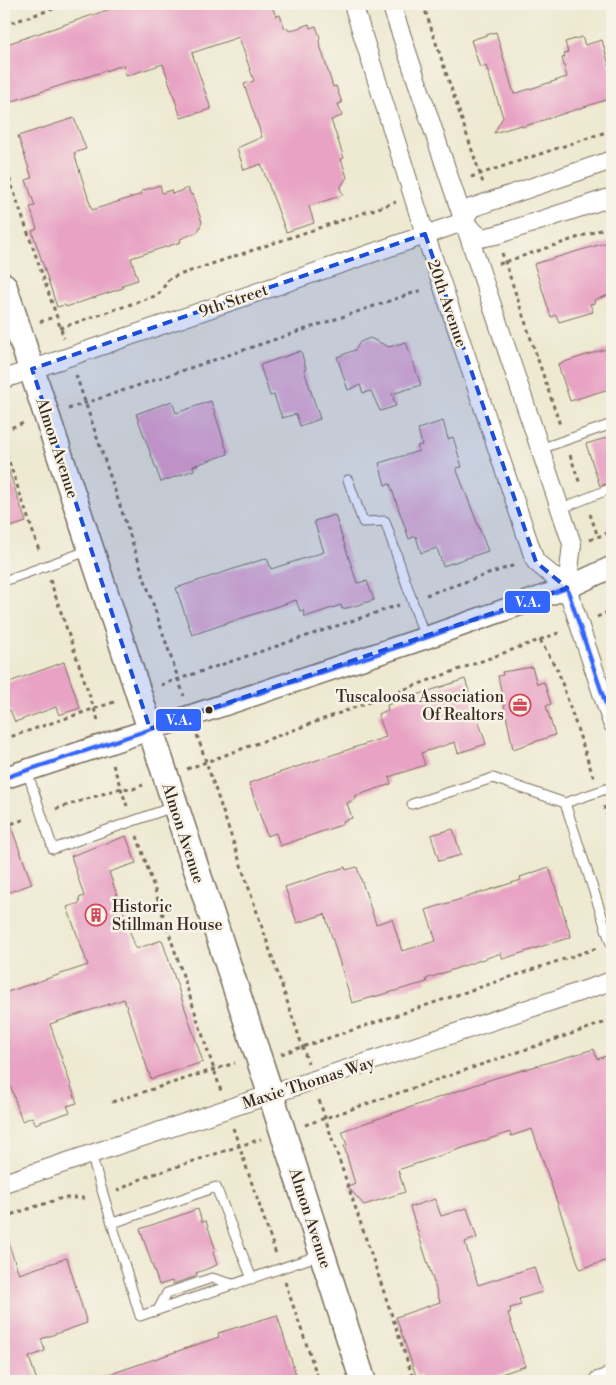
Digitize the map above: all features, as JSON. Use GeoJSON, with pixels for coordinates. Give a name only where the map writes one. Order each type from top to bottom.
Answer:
{"type":"FeatureCollection","features":[{"type":"Feature","properties":{"kind":"main road","name":"Almon Avenue"},"geometry":{"type":"LineString","coordinates":[[4,286],[272,1094],[363,1381]]}},
{"type":"Feature","properties":{"kind":"street","name":"20th Avenue"},"geometry":{"type":"LineString","coordinates":[[353,4],[425,234],[534,558],[536,562],[567,588]]}},
{"type":"Feature","properties":{"kind":"street"},"geometry":{"type":"LineString","coordinates":[[391,4],[572,546],[567,588],[612,723]]}},
{"type":"Feature","properties":{"kind":"street","name":"9th Street"},"geometry":{"type":"LineString","coordinates":[[4,379],[463,222],[471,208],[612,160]]}},
{"type":"Feature","properties":{"kind":"street"},"geometry":{"type":"LineString","coordinates":[[463,222],[481,238],[496,235],[612,197]]}},
{"type":"Feature","properties":{"kind":"street"},"geometry":{"type":"LineString","coordinates":[[4,778],[425,638],[567,588],[612,567]]}},
{"type":"Feature","properties":{"kind":"street","name":"Maxie Thomas Way"},"geometry":{"type":"LineString","coordinates":[[4,1183],[612,981]]}},
{"type":"Feature","properties":{"kind":"street"},"geometry":{"type":"LineString","coordinates":[[598,1381],[612,1376]]}},
{"type":"Feature","properties":{"kind":"lane"},"geometry":{"type":"LineString","coordinates":[[540,449],[612,424]]}},
{"type":"Feature","properties":{"kind":"lane"},"geometry":{"type":"LineString","coordinates":[[348,480],[363,522],[385,522],[425,638]]}},
{"type":"Feature","properties":{"kind":"lane"},"geometry":{"type":"LineString","coordinates":[[560,509],[612,488]]}},
{"type":"Feature","properties":{"kind":"lane"},"geometry":{"type":"LineString","coordinates":[[4,582],[91,550]]}},
{"type":"Feature","properties":{"kind":"lane"},"geometry":{"type":"LineString","coordinates":[[27,770],[53,849],[176,806]]}},
{"type":"Feature","properties":{"kind":"lane"},"geometry":{"type":"LineString","coordinates":[[412,804],[493,778],[565,803],[612,787]]}},
{"type":"Feature","properties":{"kind":"lane"},"geometry":{"type":"LineString","coordinates":[[565,803],[612,945]]}},
{"type":"Feature","properties":{"kind":"lane"},"geometry":{"type":"LineString","coordinates":[[91,1154],[105,1195],[140,1316],[236,1285],[322,1254]]}},
{"type":"Feature","properties":{"kind":"lane"},"geometry":{"type":"LineString","coordinates":[[113,1223],[216,1187],[252,1279]]}},
{"type":"Feature","properties":{"kind":"lane"},"geometry":{"type":"LineString","coordinates":[[158,1310],[167,1293],[199,1282],[212,1278],[236,1285]]}},
{"type":"Feature","properties":{"kind":"path"},"geometry":{"type":"LineString","coordinates":[[4,25],[68,4]]}},
{"type":"Feature","properties":{"kind":"path"},"geometry":{"type":"LineString","coordinates":[[423,4],[485,188]]}},
{"type":"Feature","properties":{"kind":"path"},"geometry":{"type":"LineString","coordinates":[[451,184],[612,130]]}},
{"type":"Feature","properties":{"kind":"path"},"geometry":{"type":"LineString","coordinates":[[4,163],[414,1381]]}},
{"type":"Feature","properties":{"kind":"path"},"geometry":{"type":"LineString","coordinates":[[60,328],[158,295],[170,278],[413,196]]}},
{"type":"Feature","properties":{"kind":"path"},"geometry":{"type":"LineString","coordinates":[[479,270],[612,226]]}},
{"type":"Feature","properties":{"kind":"path"},"geometry":{"type":"LineString","coordinates":[[499,245],[598,537]]}},
{"type":"Feature","properties":{"kind":"path"},"geometry":{"type":"LineString","coordinates":[[4,430],[442,283]]}},
{"type":"Feature","properties":{"kind":"path"},"geometry":{"type":"LineString","coordinates":[[4,447],[121,788],[318,1381]]}},
{"type":"Feature","properties":{"kind":"path"},"geometry":{"type":"LineString","coordinates":[[572,546],[612,531]]}},
{"type":"Feature","properties":{"kind":"path"},"geometry":{"type":"LineString","coordinates":[[4,739],[534,558]]}},
{"type":"Feature","properties":{"kind":"path"},"geometry":{"type":"LineString","coordinates":[[4,826],[121,788],[133,789],[540,640],[611,611],[612,622]]}},
{"type":"Feature","properties":{"kind":"path"},"geometry":{"type":"LineString","coordinates":[[540,640],[558,671],[612,831]]}},
{"type":"Feature","properties":{"kind":"path"},"geometry":{"type":"LineString","coordinates":[[112,1102],[214,1068],[260,1060],[612,945]]}},
{"type":"Feature","properties":{"kind":"path"},"geometry":{"type":"LineString","coordinates":[[4,1217],[62,1198],[96,1198],[145,1177],[284,1132],[612,1020]]}},
{"type":"Feature","properties":{"kind":"highlighted area"},"geometry":{"type":"Polygon","coordinates":[[[425,234],[536,562],[567,588],[150,729],[32,369],[425,234]]]}},
{"type":"Feature","properties":{"kind":"building"},"geometry":{"type":"Polygon","coordinates":[[[125,4],[271,4],[276,16],[280,15],[285,29],[287,28],[289,31],[309,24],[310,28],[316,26],[333,87],[336,86],[342,103],[338,104],[342,116],[331,120],[344,158],[341,159],[347,177],[340,188],[343,195],[309,206],[314,223],[286,232],[261,164],[244,170],[237,148],[262,137],[244,84],[254,81],[239,37],[192,53],[211,109],[181,118],[163,64],[126,76],[123,65],[7,103],[4,93],[4,45],[125,4]]]}},
{"type":"Feature","properties":{"kind":"building"},"geometry":{"type":"Polygon","coordinates":[[[496,32],[514,94],[567,77],[562,58],[568,52],[565,42],[582,37],[585,45],[602,40],[612,76],[612,98],[522,127],[521,125],[494,133],[503,117],[486,66],[480,68],[471,40],[496,32]]]}},
{"type":"Feature","properties":{"kind":"building"},"geometry":{"type":"Polygon","coordinates":[[[74,118],[86,149],[74,153],[92,210],[142,194],[141,191],[160,185],[162,193],[171,190],[172,194],[188,188],[202,222],[198,232],[180,239],[181,242],[131,258],[138,280],[122,285],[123,288],[66,307],[65,305],[57,307],[32,231],[37,229],[30,207],[35,206],[26,180],[32,178],[18,136],[74,118]]]}},
{"type":"Feature","properties":{"kind":"building"},"geometry":{"type":"Polygon","coordinates":[[[612,241],[612,294],[594,300],[595,303],[590,304],[593,312],[559,322],[556,315],[551,317],[534,264],[612,241]]]}},
{"type":"Feature","properties":{"kind":"building"},"geometry":{"type":"Polygon","coordinates":[[[370,338],[389,347],[406,342],[421,385],[392,394],[396,406],[380,411],[371,391],[363,393],[360,385],[348,390],[337,357],[355,350],[360,342],[370,338]]]}},
{"type":"Feature","properties":{"kind":"building"},"geometry":{"type":"Polygon","coordinates":[[[612,347],[612,388],[570,401],[558,364],[612,347]]]}},
{"type":"Feature","properties":{"kind":"building"},"geometry":{"type":"Polygon","coordinates":[[[301,351],[306,369],[304,370],[320,419],[300,426],[296,414],[282,418],[274,395],[270,396],[260,365],[301,351]]]}},
{"type":"Feature","properties":{"kind":"building"},"geometry":{"type":"Polygon","coordinates":[[[172,401],[176,413],[211,401],[228,454],[193,466],[194,470],[161,482],[136,414],[172,401]]]}},
{"type":"Feature","properties":{"kind":"building"},"geometry":{"type":"Polygon","coordinates":[[[443,421],[448,439],[453,437],[462,467],[456,468],[488,551],[443,566],[437,548],[421,553],[416,536],[409,539],[390,484],[385,485],[379,463],[419,451],[417,446],[422,445],[418,429],[443,421]]]}},
{"type":"Feature","properties":{"kind":"building"},"geometry":{"type":"Polygon","coordinates":[[[612,436],[612,482],[600,486],[586,444],[612,436]]]}},
{"type":"Feature","properties":{"kind":"building"},"geometry":{"type":"Polygon","coordinates":[[[7,466],[26,522],[4,529],[4,467],[7,466]]]}},
{"type":"Feature","properties":{"kind":"building"},"geometry":{"type":"Polygon","coordinates":[[[335,515],[357,583],[367,581],[374,600],[342,609],[341,605],[305,617],[303,610],[300,611],[296,600],[192,635],[176,588],[267,558],[271,569],[324,552],[314,521],[335,515]]]}},
{"type":"Feature","properties":{"kind":"building"},"geometry":{"type":"Polygon","coordinates":[[[64,662],[80,708],[59,715],[56,707],[15,722],[10,710],[4,712],[4,684],[64,662]]]}},
{"type":"Feature","properties":{"kind":"building"},"geometry":{"type":"Polygon","coordinates":[[[532,667],[537,684],[544,682],[551,704],[546,706],[555,735],[513,749],[498,676],[503,675],[502,672],[532,667]]]}},
{"type":"Feature","properties":{"kind":"building"},"geometry":{"type":"Polygon","coordinates":[[[465,679],[486,744],[458,753],[455,742],[421,753],[425,765],[389,777],[391,784],[355,796],[356,799],[347,803],[352,818],[343,821],[344,824],[280,846],[276,833],[267,836],[249,783],[386,737],[378,714],[388,710],[387,705],[465,679]]]}},
{"type":"Feature","properties":{"kind":"building"},"geometry":{"type":"Polygon","coordinates":[[[6,813],[32,884],[4,894],[4,814],[6,813]]]}},
{"type":"Feature","properties":{"kind":"building"},"geometry":{"type":"Polygon","coordinates":[[[453,829],[461,855],[439,861],[431,835],[453,829]]]}},
{"type":"Feature","properties":{"kind":"building"},"geometry":{"type":"Polygon","coordinates":[[[126,836],[136,863],[109,872],[136,949],[162,940],[203,1062],[151,1079],[124,999],[50,1024],[77,1103],[67,1106],[70,1112],[35,1124],[33,1117],[22,1121],[4,1066],[4,993],[88,965],[67,907],[80,903],[79,898],[84,896],[71,856],[126,836]]]}},
{"type":"Feature","properties":{"kind":"building"},"geometry":{"type":"Polygon","coordinates":[[[345,867],[346,870],[357,867],[376,924],[392,919],[402,951],[436,941],[426,910],[521,880],[520,877],[549,867],[571,937],[503,959],[501,953],[426,979],[427,982],[352,1003],[325,914],[297,923],[285,887],[345,867]]]}},
{"type":"Feature","properties":{"kind":"building"},"geometry":{"type":"Polygon","coordinates":[[[594,1049],[597,1059],[612,1054],[612,1259],[580,1269],[532,1129],[511,1136],[510,1132],[398,1170],[405,1192],[364,1205],[348,1187],[355,1184],[344,1146],[347,1145],[342,1131],[492,1079],[594,1049]]]}},
{"type":"Feature","properties":{"kind":"building"},"geometry":{"type":"Polygon","coordinates":[[[435,1199],[441,1216],[467,1208],[477,1238],[465,1242],[478,1285],[534,1267],[542,1292],[519,1299],[521,1305],[510,1308],[511,1312],[508,1313],[525,1366],[481,1381],[422,1381],[420,1375],[416,1376],[396,1317],[440,1302],[410,1207],[435,1199]]]}},
{"type":"Feature","properties":{"kind":"building"},"geometry":{"type":"Polygon","coordinates":[[[198,1209],[202,1222],[206,1221],[216,1251],[213,1252],[217,1265],[196,1273],[197,1276],[173,1284],[172,1281],[159,1285],[140,1229],[198,1209]]]}},
{"type":"Feature","properties":{"kind":"building"},"geometry":{"type":"Polygon","coordinates":[[[7,1239],[19,1274],[67,1258],[87,1323],[41,1339],[45,1351],[29,1357],[37,1381],[4,1381],[4,1240],[7,1239]]]}},
{"type":"Feature","properties":{"kind":"building"},"geometry":{"type":"Polygon","coordinates":[[[277,1315],[298,1381],[100,1381],[99,1378],[219,1337],[218,1333],[277,1315]]]}},
{"type":"Feature","properties":{"kind":"transit line","name":"V.A."},"geometry":{"type":"LineString","coordinates":[[4,778],[425,638],[567,588],[612,723]]}},
{"type":"Feature","properties":{"kind":"place","name":"Tuscaloosa Association Of Realtors"},"geometry":{"type":"Point","coordinates":[520,705]}},
{"type":"Feature","properties":{"kind":"place","name":"Historic Stillman House"},"geometry":{"type":"Point","coordinates":[96,915]}}]}
